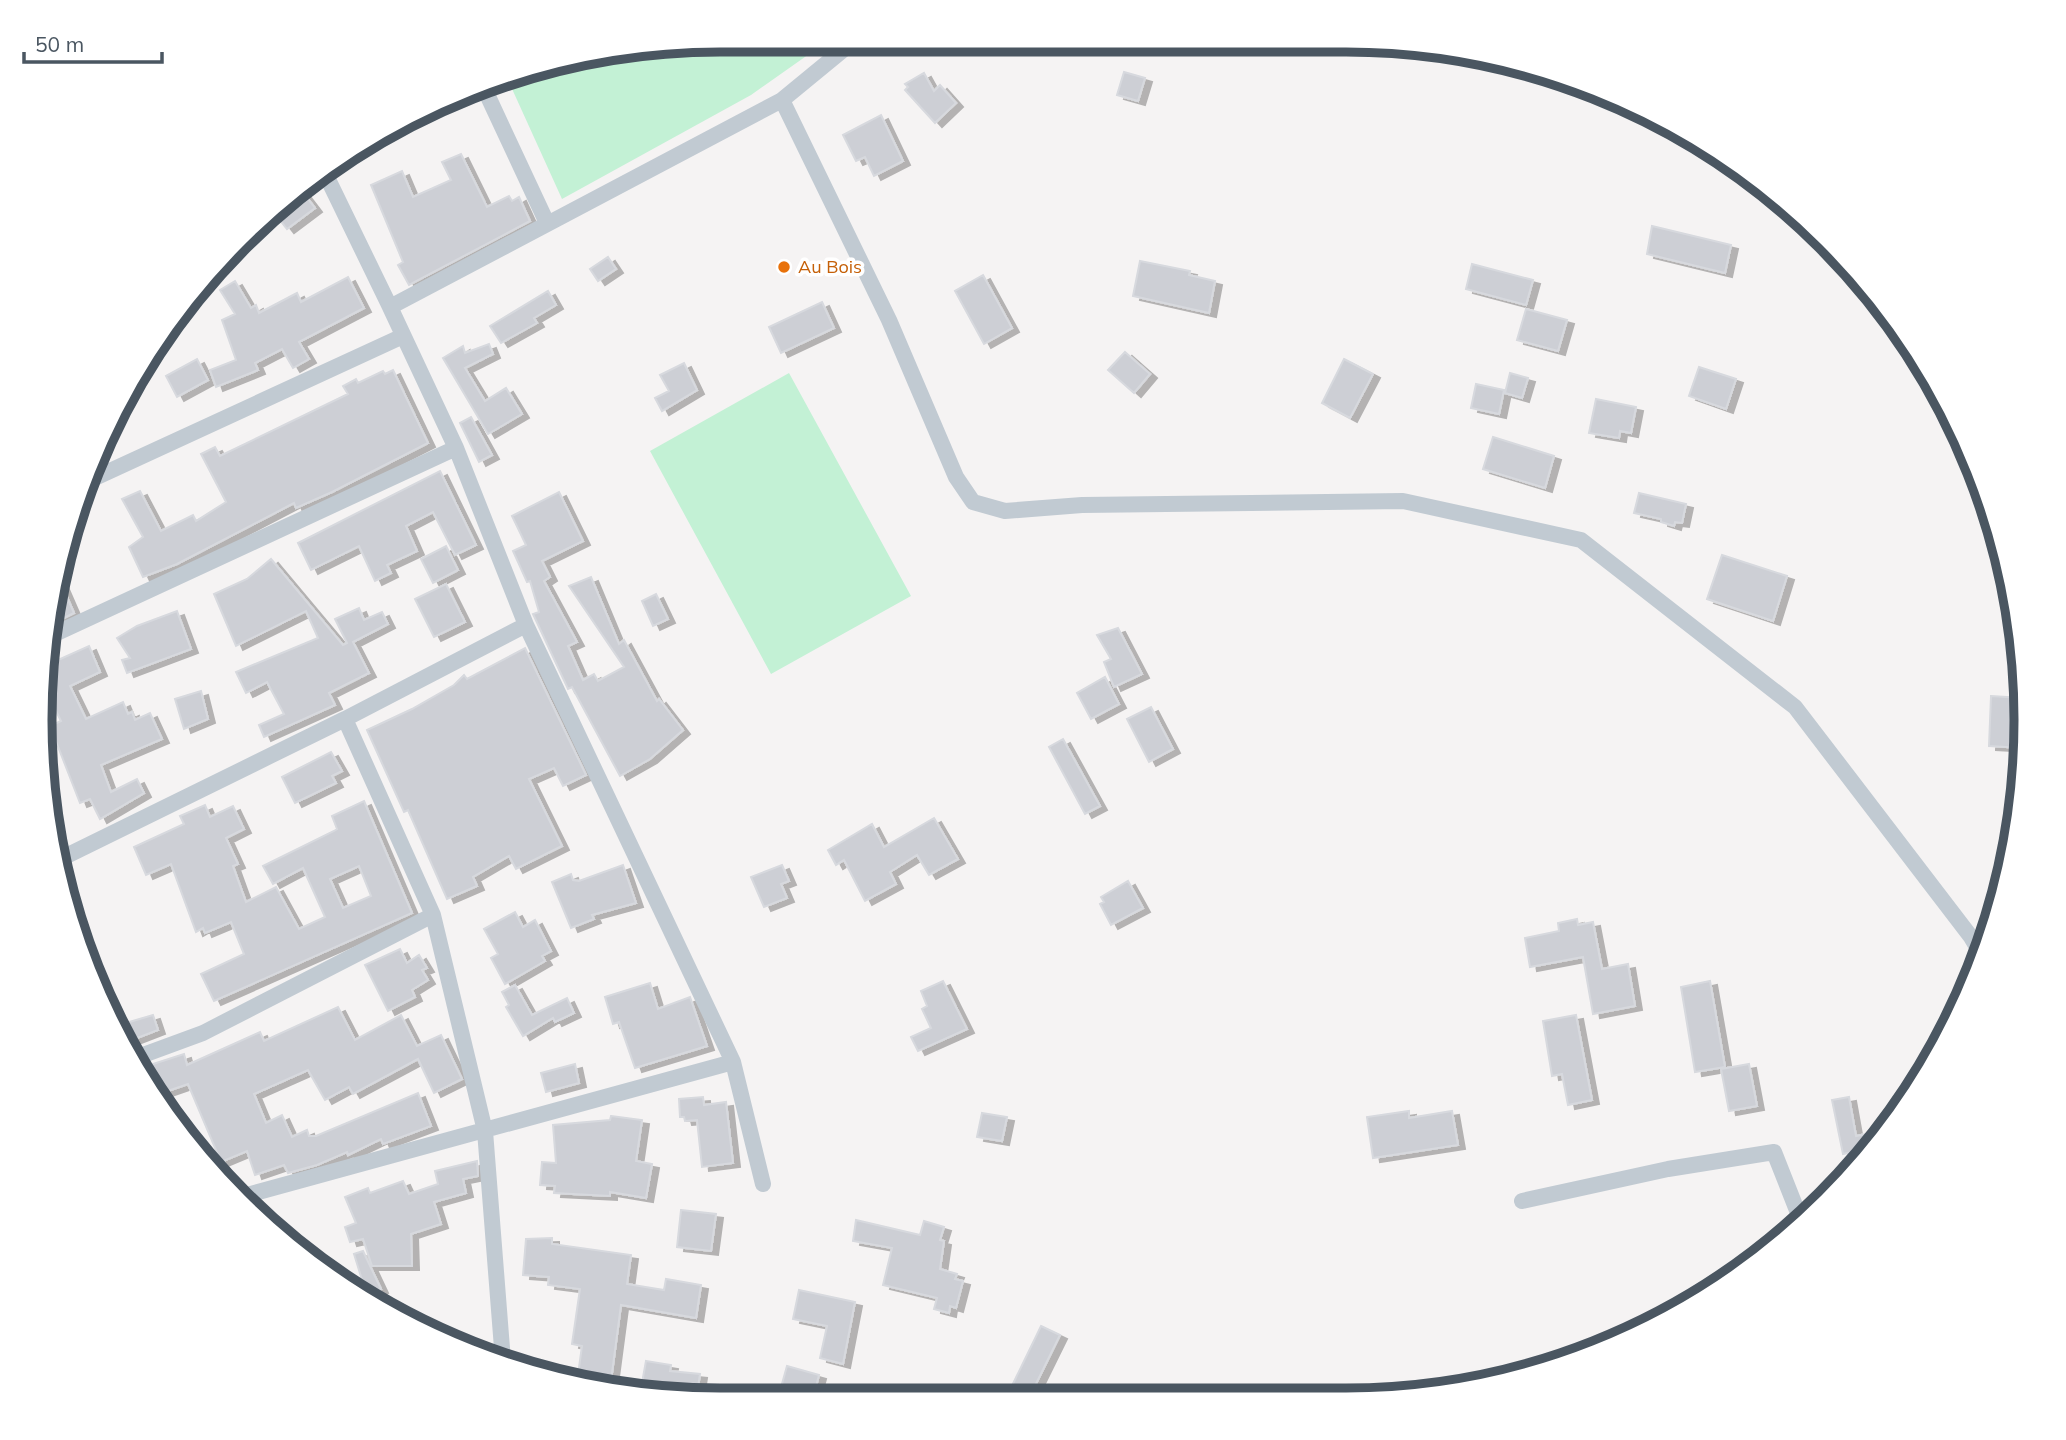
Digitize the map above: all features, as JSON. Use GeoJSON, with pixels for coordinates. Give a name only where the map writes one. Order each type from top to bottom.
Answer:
{"type":"FeatureCollection","features":[{"type":"Feature","properties":{"kind":"street"},"geometry":{"type":"LineString","coordinates":[[390,307],[782,100],[840,52]]}},
{"type":"Feature","properties":{"kind":"street"},"geometry":{"type":"LineString","coordinates":[[487,95],[547,223]]}},
{"type":"Feature","properties":{"kind":"street"},"geometry":{"type":"LineString","coordinates":[[782,100],[889,320],[956,477],[972,502],[1005,511],[1082,505],[1403,502],[1581,540],[1795,707],[1975,943]]}},
{"type":"Feature","properties":{"kind":"street"},"geometry":{"type":"LineString","coordinates":[[328,180],[456,448],[526,625],[733,1062],[763,1184]]}},
{"type":"Feature","properties":{"kind":"street"},"geometry":{"type":"LineString","coordinates":[[99,476],[403,336]]}},
{"type":"Feature","properties":{"kind":"street"},"geometry":{"type":"LineString","coordinates":[[58,632],[456,448]]}},
{"type":"Feature","properties":{"kind":"street"},"geometry":{"type":"LineString","coordinates":[[66,856],[345,719],[526,625]]}},
{"type":"Feature","properties":{"kind":"street"},"geometry":{"type":"LineString","coordinates":[[345,719],[433,915],[485,1131],[502,1351]]}},
{"type":"Feature","properties":{"kind":"street"},"geometry":{"type":"LineString","coordinates":[[143,1055],[204,1033],[433,915]]}},
{"type":"Feature","properties":{"kind":"street"},"geometry":{"type":"LineString","coordinates":[[250,1194],[733,1062]]}},
{"type":"Feature","properties":{"kind":"street"},"geometry":{"type":"LineString","coordinates":[[1522,1201],[1668,1169],[1774,1152],[1797,1211]]}},
{"type":"Feature","properties":{"kind":"green space"},"geometry":{"type":"Polygon","coordinates":[[[720,52],[812,52],[751,95],[562,199],[511,86],[590,65],[633,58],[720,52]]]}},
{"type":"Feature","properties":{"kind":"green space"},"geometry":{"type":"Polygon","coordinates":[[[789,373],[911,596],[771,674],[650,451],[789,373]]]}},
{"type":"Feature","properties":{"kind":"building"},"geometry":{"type":"Polygon","coordinates":[[[1124,72],[1145,78],[1138,101],[1117,95],[1124,72]]]}},
{"type":"Feature","properties":{"kind":"building"},"geometry":{"type":"Polygon","coordinates":[[[924,73],[934,91],[940,85],[956,103],[935,123],[905,90],[908,87],[905,84],[924,73]]]}},
{"type":"Feature","properties":{"kind":"building"},"geometry":{"type":"Polygon","coordinates":[[[881,115],[903,161],[874,176],[865,157],[856,161],[843,135],[881,115]]]}},
{"type":"Feature","properties":{"kind":"building"},"geometry":{"type":"Polygon","coordinates":[[[461,154],[487,207],[509,196],[512,201],[519,197],[530,221],[409,285],[398,265],[403,262],[371,185],[402,171],[413,197],[451,180],[442,162],[461,154]]]}},
{"type":"Feature","properties":{"kind":"building"},"geometry":{"type":"Polygon","coordinates":[[[306,196],[315,208],[287,229],[279,219],[306,196]]]}},
{"type":"Feature","properties":{"kind":"building"},"geometry":{"type":"Polygon","coordinates":[[[1652,226],[1731,245],[1725,273],[1647,254],[1652,226]]]}},
{"type":"Feature","properties":{"kind":"building"},"geometry":{"type":"Polygon","coordinates":[[[608,257],[616,269],[598,281],[590,269],[608,257]]]}},
{"type":"Feature","properties":{"kind":"building"},"geometry":{"type":"Polygon","coordinates":[[[1140,261],[1190,271],[1189,275],[1215,281],[1209,313],[1133,296],[1140,261]]]}},
{"type":"Feature","properties":{"kind":"building"},"geometry":{"type":"Polygon","coordinates":[[[1472,264],[1533,280],[1526,305],[1466,289],[1472,264]]]}},
{"type":"Feature","properties":{"kind":"building"},"geometry":{"type":"Polygon","coordinates":[[[983,275],[1012,328],[984,344],[955,291],[983,275]]]}},
{"type":"Feature","properties":{"kind":"building"},"geometry":{"type":"Polygon","coordinates":[[[348,277],[364,308],[299,342],[309,359],[293,368],[282,349],[255,363],[258,370],[216,387],[210,370],[236,360],[222,320],[235,314],[220,290],[235,281],[251,308],[256,305],[259,313],[297,293],[301,302],[348,277]]]}},
{"type":"Feature","properties":{"kind":"building"},"geometry":{"type":"Polygon","coordinates":[[[548,291],[556,305],[534,318],[537,323],[501,343],[490,326],[548,291]]]}},
{"type":"Feature","properties":{"kind":"building"},"geometry":{"type":"Polygon","coordinates":[[[822,302],[834,328],[781,353],[769,327],[822,302]]]}},
{"type":"Feature","properties":{"kind":"building"},"geometry":{"type":"Polygon","coordinates":[[[1526,309],[1567,320],[1558,351],[1517,340],[1526,309]]]}},
{"type":"Feature","properties":{"kind":"building"},"geometry":{"type":"Polygon","coordinates":[[[489,344],[493,354],[465,368],[485,401],[506,388],[522,414],[488,434],[443,358],[463,346],[465,353],[489,344]]]}},
{"type":"Feature","properties":{"kind":"building"},"geometry":{"type":"Polygon","coordinates":[[[1125,352],[1150,374],[1134,393],[1108,370],[1125,352]]]}},
{"type":"Feature","properties":{"kind":"building"},"geometry":{"type":"Polygon","coordinates":[[[197,359],[208,380],[177,397],[166,376],[197,359]]]}},
{"type":"Feature","properties":{"kind":"building"},"geometry":{"type":"Polygon","coordinates":[[[1344,359],[1373,374],[1350,418],[1322,403],[1344,359]]]}},
{"type":"Feature","properties":{"kind":"building"},"geometry":{"type":"Polygon","coordinates":[[[684,363],[697,390],[662,411],[655,398],[669,391],[660,375],[684,363]]]}},
{"type":"Feature","properties":{"kind":"building"},"geometry":{"type":"Polygon","coordinates":[[[1699,367],[1736,379],[1726,409],[1689,396],[1699,367]]]}},
{"type":"Feature","properties":{"kind":"building"},"geometry":{"type":"Polygon","coordinates":[[[393,370],[428,443],[332,492],[296,508],[294,503],[177,564],[143,577],[129,547],[143,537],[122,499],[140,491],[161,531],[193,515],[196,521],[226,502],[201,454],[215,447],[220,456],[348,394],[343,386],[356,379],[358,383],[383,371],[385,374],[393,370]]]}},
{"type":"Feature","properties":{"kind":"building"},"geometry":{"type":"Polygon","coordinates":[[[1510,373],[1528,378],[1522,398],[1505,393],[1510,373]]]}},
{"type":"Feature","properties":{"kind":"building"},"geometry":{"type":"Polygon","coordinates":[[[1476,384],[1504,390],[1499,414],[1471,408],[1476,384]]]}},
{"type":"Feature","properties":{"kind":"building"},"geometry":{"type":"Polygon","coordinates":[[[1596,399],[1636,407],[1631,433],[1620,431],[1619,438],[1589,433],[1596,399]]]}},
{"type":"Feature","properties":{"kind":"building"},"geometry":{"type":"Polygon","coordinates":[[[471,417],[492,455],[479,462],[460,423],[471,417]]]}},
{"type":"Feature","properties":{"kind":"building"},"geometry":{"type":"Polygon","coordinates":[[[1493,437],[1554,456],[1545,488],[1483,469],[1493,437]]]}},
{"type":"Feature","properties":{"kind":"building"},"geometry":{"type":"Polygon","coordinates":[[[440,471],[476,545],[455,555],[433,512],[406,526],[417,551],[387,565],[391,573],[375,581],[359,546],[311,570],[298,543],[440,471]]]}},
{"type":"Feature","properties":{"kind":"building"},"geometry":{"type":"Polygon","coordinates":[[[559,492],[583,541],[542,561],[550,577],[544,581],[577,642],[568,646],[583,680],[594,674],[598,681],[624,667],[569,586],[591,577],[619,644],[624,640],[657,701],[659,699],[683,730],[650,759],[620,776],[572,687],[568,689],[533,614],[539,612],[530,581],[527,582],[513,551],[526,545],[512,516],[559,492]]]}},
{"type":"Feature","properties":{"kind":"building"},"geometry":{"type":"Polygon","coordinates":[[[1639,493],[1686,504],[1682,523],[1675,522],[1674,526],[1661,522],[1661,519],[1634,513],[1639,493]]]}},
{"type":"Feature","properties":{"kind":"building"},"geometry":{"type":"Polygon","coordinates":[[[446,546],[458,570],[433,583],[421,559],[446,546]]]}},
{"type":"Feature","properties":{"kind":"building"},"geometry":{"type":"Polygon","coordinates":[[[1722,555],[1787,576],[1773,621],[1707,599],[1722,555]]]}},
{"type":"Feature","properties":{"kind":"building"},"geometry":{"type":"Polygon","coordinates":[[[271,559],[343,645],[347,643],[335,619],[359,608],[364,620],[382,612],[388,624],[353,642],[369,673],[329,693],[335,705],[264,737],[259,725],[284,714],[267,682],[246,693],[236,672],[318,638],[306,611],[236,646],[214,594],[247,579],[271,559]]]}},
{"type":"Feature","properties":{"kind":"building"},"geometry":{"type":"Polygon","coordinates":[[[446,584],[465,622],[434,637],[415,599],[446,584]]]}},
{"type":"Feature","properties":{"kind":"building"},"geometry":{"type":"Polygon","coordinates":[[[65,592],[74,613],[60,620],[65,592]]]}},
{"type":"Feature","properties":{"kind":"building"},"geometry":{"type":"Polygon","coordinates":[[[656,594],[668,619],[653,626],[642,601],[656,594]]]}},
{"type":"Feature","properties":{"kind":"building"},"geometry":{"type":"Polygon","coordinates":[[[177,611],[191,649],[127,673],[122,660],[130,658],[117,638],[137,626],[177,611]]]}},
{"type":"Feature","properties":{"kind":"building"},"geometry":{"type":"Polygon","coordinates":[[[1118,628],[1142,674],[1114,687],[1104,662],[1111,659],[1097,635],[1118,628]]]}},
{"type":"Feature","properties":{"kind":"building"},"geometry":{"type":"Polygon","coordinates":[[[89,646],[100,672],[70,686],[86,719],[123,702],[128,714],[132,712],[135,720],[150,713],[162,739],[101,765],[111,792],[137,779],[144,793],[100,819],[90,799],[80,803],[53,733],[52,725],[61,721],[53,704],[55,661],[89,646]]]}},
{"type":"Feature","properties":{"kind":"building"},"geometry":{"type":"Polygon","coordinates":[[[525,648],[586,775],[563,786],[554,768],[529,779],[562,846],[516,869],[509,856],[473,877],[477,886],[447,899],[408,810],[404,812],[367,730],[412,709],[454,685],[464,675],[467,679],[525,648]]]}},
{"type":"Feature","properties":{"kind":"building"},"geometry":{"type":"Polygon","coordinates":[[[1105,677],[1119,704],[1091,719],[1077,693],[1105,677]]]}},
{"type":"Feature","properties":{"kind":"building"},"geometry":{"type":"Polygon","coordinates":[[[201,691],[208,719],[184,729],[175,699],[201,691]]]}},
{"type":"Feature","properties":{"kind":"building"},"geometry":{"type":"Polygon","coordinates":[[[1991,696],[2013,697],[2013,747],[1989,746],[1991,696]]]}},
{"type":"Feature","properties":{"kind":"building"},"geometry":{"type":"Polygon","coordinates":[[[1151,707],[1173,749],[1149,762],[1127,719],[1151,707]]]}},
{"type":"Feature","properties":{"kind":"building"},"geometry":{"type":"Polygon","coordinates":[[[1063,739],[1100,806],[1085,814],[1049,747],[1063,739]]]}},
{"type":"Feature","properties":{"kind":"building"},"geometry":{"type":"Polygon","coordinates":[[[331,752],[342,771],[332,776],[336,783],[295,803],[282,777],[331,752]]]}},
{"type":"Feature","properties":{"kind":"building"},"geometry":{"type":"Polygon","coordinates":[[[364,801],[412,913],[214,1001],[201,974],[244,954],[231,922],[205,933],[203,928],[196,932],[171,864],[146,875],[134,847],[184,824],[180,816],[205,805],[210,817],[233,806],[244,829],[226,838],[238,864],[233,866],[246,902],[276,887],[299,929],[325,917],[303,868],[273,884],[263,866],[337,829],[332,816],[364,801]],[[359,866],[330,879],[343,908],[371,896],[359,866]]]}},
{"type":"Feature","properties":{"kind":"building"},"geometry":{"type":"Polygon","coordinates":[[[934,818],[958,859],[929,875],[917,855],[890,872],[896,884],[865,901],[844,860],[836,865],[828,850],[872,824],[884,847],[934,818]]]}},
{"type":"Feature","properties":{"kind":"building"},"geometry":{"type":"Polygon","coordinates":[[[623,865],[636,903],[592,915],[594,919],[571,928],[552,882],[571,874],[573,880],[579,881],[623,865]]]}},
{"type":"Feature","properties":{"kind":"building"},"geometry":{"type":"Polygon","coordinates":[[[782,865],[789,881],[781,884],[787,898],[764,907],[751,877],[782,865]]]}},
{"type":"Feature","properties":{"kind":"building"},"geometry":{"type":"Polygon","coordinates":[[[1128,881],[1143,908],[1111,925],[1100,904],[1104,902],[1101,897],[1128,881]]]}},
{"type":"Feature","properties":{"kind":"building"},"geometry":{"type":"Polygon","coordinates":[[[515,912],[523,927],[535,920],[551,951],[542,956],[545,961],[505,984],[491,958],[498,954],[484,929],[515,912]]]}},
{"type":"Feature","properties":{"kind":"building"},"geometry":{"type":"Polygon","coordinates":[[[1577,919],[1578,925],[1593,922],[1602,969],[1628,964],[1635,1006],[1593,1014],[1583,957],[1530,967],[1525,938],[1559,931],[1558,923],[1577,919]]]}},
{"type":"Feature","properties":{"kind":"building"},"geometry":{"type":"Polygon","coordinates":[[[400,949],[407,963],[419,955],[427,968],[422,970],[428,980],[412,990],[415,997],[388,1011],[365,965],[400,949]]]}},
{"type":"Feature","properties":{"kind":"building"},"geometry":{"type":"Polygon","coordinates":[[[943,981],[967,1029],[918,1051],[911,1037],[931,1028],[922,1009],[927,1006],[921,991],[943,981]]]}},
{"type":"Feature","properties":{"kind":"building"},"geometry":{"type":"Polygon","coordinates":[[[1710,981],[1725,1067],[1695,1072],[1681,987],[1710,981]]]}},
{"type":"Feature","properties":{"kind":"building"},"geometry":{"type":"Polygon","coordinates":[[[650,983],[658,1009],[690,997],[707,1046],[635,1068],[619,1022],[613,1024],[605,997],[650,983]]]}},
{"type":"Feature","properties":{"kind":"building"},"geometry":{"type":"Polygon","coordinates":[[[515,985],[532,1015],[567,998],[574,1013],[555,1022],[553,1018],[523,1036],[506,1007],[509,1005],[502,992],[515,985]]]}},
{"type":"Feature","properties":{"kind":"building"},"geometry":{"type":"Polygon","coordinates":[[[338,1007],[355,1040],[401,1015],[417,1046],[441,1035],[462,1079],[434,1093],[418,1059],[353,1094],[349,1087],[325,1100],[308,1070],[254,1094],[266,1123],[282,1115],[292,1137],[307,1130],[309,1136],[316,1136],[418,1093],[431,1126],[383,1144],[381,1139],[348,1155],[347,1152],[317,1165],[288,1173],[284,1165],[255,1175],[247,1151],[221,1162],[188,1084],[166,1092],[149,1065],[184,1054],[187,1065],[260,1032],[264,1041],[338,1007]]]}},
{"type":"Feature","properties":{"kind":"building"},"geometry":{"type":"Polygon","coordinates":[[[153,1015],[158,1030],[134,1039],[126,1023],[153,1015]]]}},
{"type":"Feature","properties":{"kind":"building"},"geometry":{"type":"Polygon","coordinates":[[[1576,1015],[1592,1100],[1568,1105],[1562,1074],[1552,1076],[1543,1021],[1576,1015]]]}},
{"type":"Feature","properties":{"kind":"building"},"geometry":{"type":"Polygon","coordinates":[[[575,1064],[579,1083],[546,1092],[541,1073],[575,1064]]]}},
{"type":"Feature","properties":{"kind":"building"},"geometry":{"type":"Polygon","coordinates":[[[1749,1064],[1757,1106],[1729,1111],[1721,1069],[1749,1064]]]}},
{"type":"Feature","properties":{"kind":"building"},"geometry":{"type":"Polygon","coordinates":[[[703,1097],[704,1105],[726,1102],[733,1163],[702,1167],[697,1120],[685,1121],[684,1117],[680,1117],[679,1099],[703,1097]]]}},
{"type":"Feature","properties":{"kind":"building"},"geometry":{"type":"Polygon","coordinates":[[[1849,1097],[1856,1136],[1870,1133],[1855,1152],[1843,1154],[1832,1100],[1849,1097]]]}},
{"type":"Feature","properties":{"kind":"building"},"geometry":{"type":"Polygon","coordinates":[[[1409,1111],[1409,1118],[1452,1111],[1458,1145],[1373,1158],[1367,1117],[1409,1111]]]}},
{"type":"Feature","properties":{"kind":"building"},"geometry":{"type":"Polygon","coordinates":[[[982,1113],[1007,1117],[1002,1141],[977,1137],[982,1113]]]}},
{"type":"Feature","properties":{"kind":"building"},"geometry":{"type":"Polygon","coordinates":[[[611,1116],[642,1120],[636,1161],[652,1164],[646,1198],[610,1192],[610,1196],[554,1193],[555,1186],[540,1185],[542,1162],[556,1163],[553,1125],[610,1120],[611,1116]]]}},
{"type":"Feature","properties":{"kind":"building"},"geometry":{"type":"Polygon","coordinates":[[[477,1161],[478,1176],[463,1179],[466,1193],[434,1202],[441,1224],[411,1234],[412,1266],[372,1266],[363,1239],[350,1242],[345,1227],[356,1223],[345,1197],[368,1188],[370,1193],[403,1181],[409,1194],[438,1184],[435,1171],[477,1161]]]}},
{"type":"Feature","properties":{"kind":"building"},"geometry":{"type":"Polygon","coordinates":[[[681,1210],[716,1214],[711,1251],[677,1247],[681,1210]]]}},
{"type":"Feature","properties":{"kind":"building"},"geometry":{"type":"Polygon","coordinates":[[[856,1220],[920,1235],[924,1221],[944,1227],[940,1240],[944,1241],[940,1269],[957,1274],[955,1279],[963,1281],[956,1308],[950,1306],[949,1313],[934,1309],[937,1298],[883,1285],[892,1248],[853,1241],[856,1220]]]}},
{"type":"Feature","properties":{"kind":"building"},"geometry":{"type":"Polygon","coordinates":[[[552,1238],[552,1244],[631,1255],[627,1284],[664,1290],[666,1279],[701,1285],[696,1318],[621,1305],[611,1378],[578,1372],[582,1346],[572,1344],[580,1289],[548,1285],[549,1277],[523,1275],[526,1239],[552,1238]]]}},
{"type":"Feature","properties":{"kind":"building"},"geometry":{"type":"Polygon","coordinates":[[[363,1251],[381,1289],[376,1292],[363,1284],[354,1254],[363,1251]]]}},
{"type":"Feature","properties":{"kind":"building"},"geometry":{"type":"Polygon","coordinates":[[[799,1290],[855,1302],[843,1364],[820,1358],[827,1326],[793,1319],[799,1290]]]}},
{"type":"Feature","properties":{"kind":"building"},"geometry":{"type":"Polygon","coordinates":[[[1041,1326],[1060,1335],[1034,1388],[1011,1388],[1041,1326]]]}},
{"type":"Feature","properties":{"kind":"building"},"geometry":{"type":"Polygon","coordinates":[[[646,1361],[671,1365],[670,1371],[700,1374],[698,1387],[642,1383],[646,1361]]]}},
{"type":"Feature","properties":{"kind":"building"},"geometry":{"type":"Polygon","coordinates":[[[787,1366],[819,1375],[816,1388],[781,1388],[787,1366]]]}},
{"type":"Feature","properties":{"kind":"place","name":"Au Bois"},"geometry":{"type":"Point","coordinates":[784,267]}}]}
